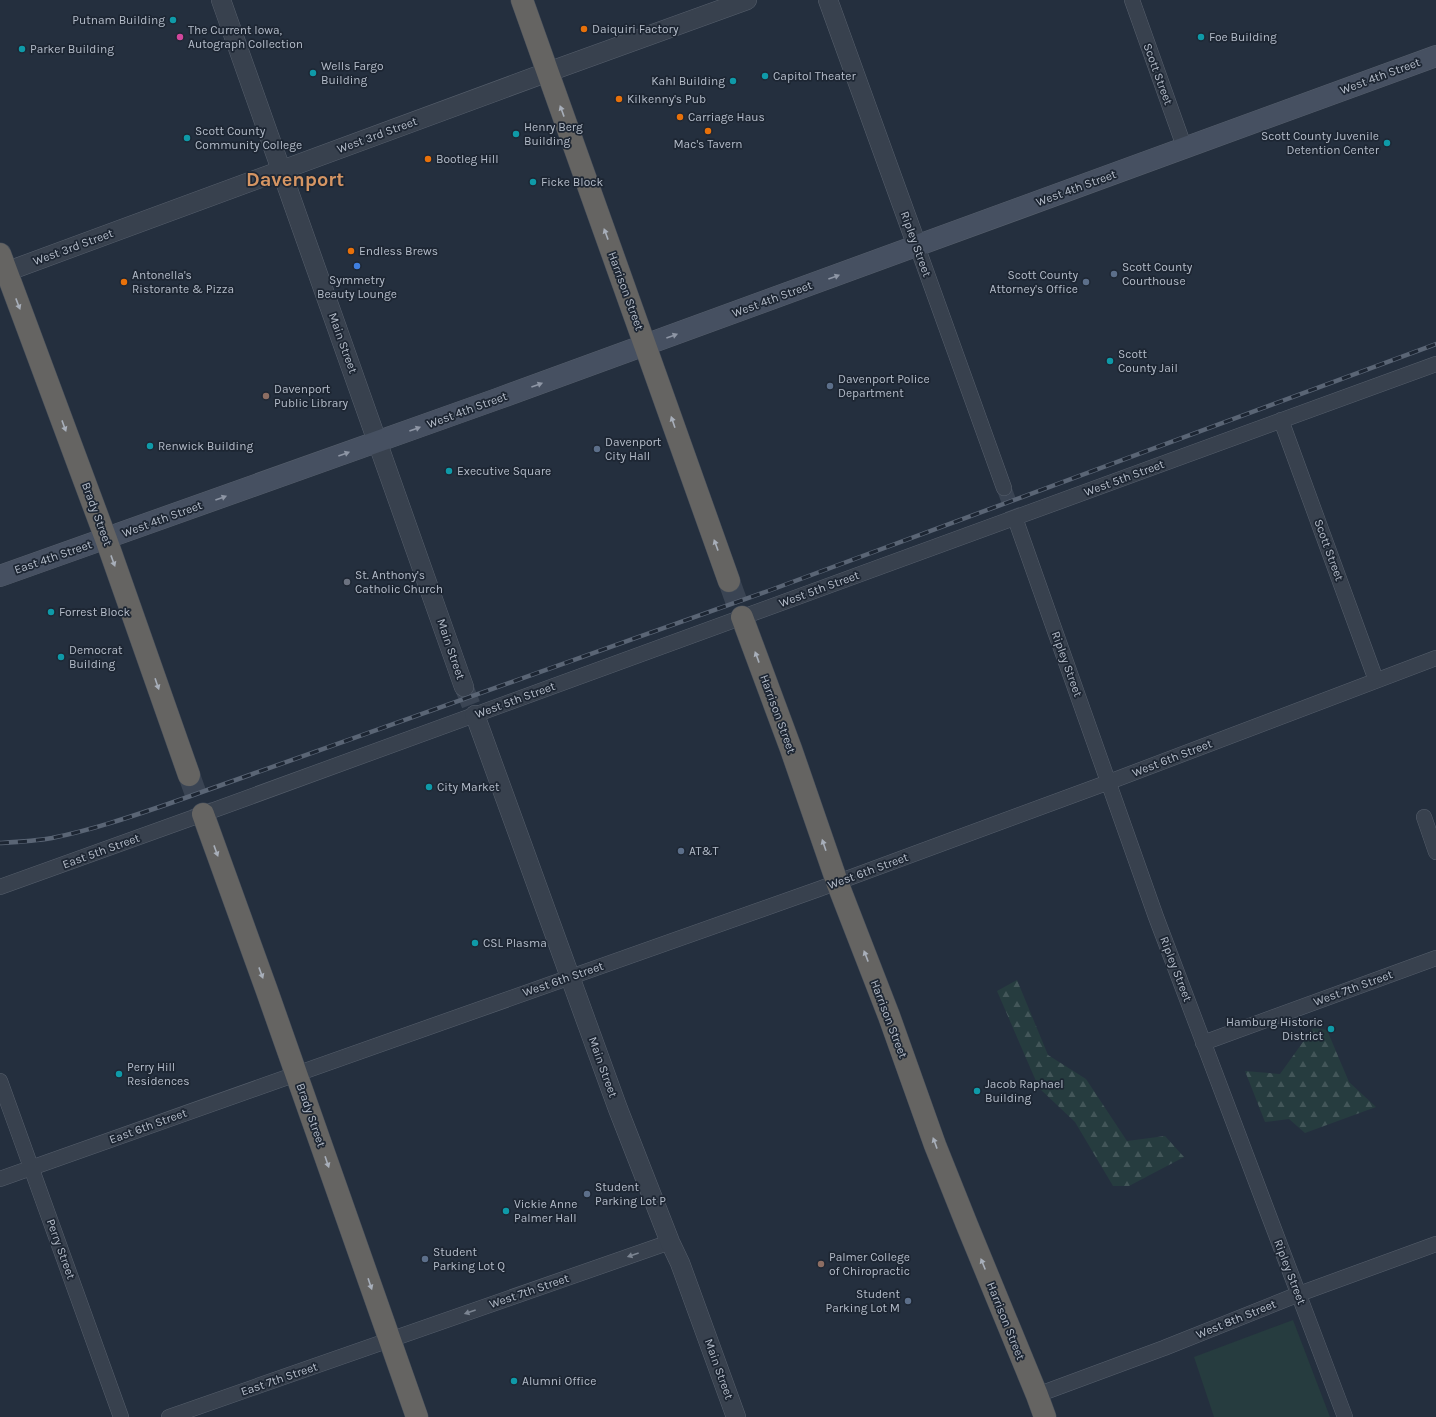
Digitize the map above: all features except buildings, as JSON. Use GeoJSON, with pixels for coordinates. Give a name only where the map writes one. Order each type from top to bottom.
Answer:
{"type":"FeatureCollection","features":[{"type":"Feature","properties":{"kind":"highway","name":"Harrison Street"},"geometry":{"type":"LineString","coordinates":[[522,0],[729,581]]}},
{"type":"Feature","properties":{"kind":"highway","name":"Brady Street"},"geometry":{"type":"LineString","coordinates":[[2,267],[106,539],[189,775]]}},
{"type":"Feature","properties":{"kind":"highway","name":"Harrison Street"},"geometry":{"type":"LineString","coordinates":[[742,617],[791,749],[837,882],[889,1016],[964,1218],[1045,1417]]}},
{"type":"Feature","properties":{"kind":"highway","name":"Brady Street"},"geometry":{"type":"LineString","coordinates":[[203,814],[416,1417]]}},
{"type":"Feature","properties":{"kind":"main road","name":"West 4th Street"},"geometry":{"type":"LineString","coordinates":[[106,539],[646,345],[1436,56]]}},
{"type":"Feature","properties":{"kind":"main road","name":"East 4th Street"},"geometry":{"type":"LineString","coordinates":[[0,576],[106,539]]}},
{"type":"Feature","properties":{"kind":"street","name":"Main Street"},"geometry":{"type":"LineString","coordinates":[[221,0],[464,686]]}},
{"type":"Feature","properties":{"kind":"street","name":"West 3rd Street"},"geometry":{"type":"LineString","coordinates":[[2,267],[282,170],[748,0]]}},
{"type":"Feature","properties":{"kind":"street","name":"Ripley Street"},"geometry":{"type":"LineString","coordinates":[[828,0],[1004,488]]}},
{"type":"Feature","properties":{"kind":"street","name":"Scott Street"},"geometry":{"type":"LineString","coordinates":[[1132,0],[1185,149]]}},
{"type":"Feature","properties":{"kind":"street","name":"West 5th Street"},"geometry":{"type":"LineString","coordinates":[[203,814],[1436,364]]}},
{"type":"Feature","properties":{"kind":"street","name":"Scott Street"},"geometry":{"type":"LineString","coordinates":[[1281,420],[1376,680]]}},
{"type":"Feature","properties":{"kind":"street","name":"Ripley Street"},"geometry":{"type":"LineString","coordinates":[[1015,518],[1156,917],[1345,1417]]}},
{"type":"Feature","properties":{"kind":"street","name":"West 6th Street"},"geometry":{"type":"LineString","coordinates":[[296,1074],[837,882],[1109,782],[1436,658]]}},
{"type":"Feature","properties":{"kind":"street","name":"Main Street"},"geometry":{"type":"LineString","coordinates":[[475,715],[618,1110],[670,1242],[680,1263],[736,1417]]}},
{"type":"Feature","properties":{"kind":"street","name":"East 5th Street"},"geometry":{"type":"LineString","coordinates":[[0,887],[203,814]]}},
{"type":"Feature","properties":{"kind":"street"},"geometry":{"type":"LineString","coordinates":[[1424,817],[1436,852]]}},
{"type":"Feature","properties":{"kind":"street","name":"West 7th Street"},"geometry":{"type":"LineString","coordinates":[[1203,1043],[1436,958]]}},
{"type":"Feature","properties":{"kind":"street","name":"East 6th Street"},"geometry":{"type":"LineString","coordinates":[[0,1179],[296,1074]]}},
{"type":"Feature","properties":{"kind":"street","name":"Perry Street"},"geometry":{"type":"LineString","coordinates":[[0,1081],[121,1417]]}},
{"type":"Feature","properties":{"kind":"street","name":"West 7th Street"},"geometry":{"type":"LineString","coordinates":[[389,1340],[670,1242]]}},
{"type":"Feature","properties":{"kind":"street","name":"West 8th Street"},"geometry":{"type":"LineString","coordinates":[[1037,1395],[1164,1348],[1299,1294],[1436,1244]]}},
{"type":"Feature","properties":{"kind":"street","name":"East 7th Street"},"geometry":{"type":"LineString","coordinates":[[169,1417],[389,1340]]}},
{"type":"Feature","properties":{"kind":"green space"},"geometry":{"type":"Polygon","coordinates":[[[1017,980],[1048,1055],[1086,1079],[1127,1141],[1165,1136],[1184,1157],[1129,1186],[1113,1186],[1075,1122],[1039,1088],[997,991],[1017,980]]]}},
{"type":"Feature","properties":{"kind":"green space"},"geometry":{"type":"Polygon","coordinates":[[[1313,1028],[1327,1030],[1349,1082],[1376,1107],[1305,1133],[1289,1119],[1265,1122],[1245,1071],[1280,1074],[1313,1028]]]}},
{"type":"Feature","properties":{"kind":"green space"},"geometry":{"type":"Polygon","coordinates":[[[1293,1320],[1330,1417],[1214,1417],[1194,1357],[1293,1320]]]}},
{"type":"Feature","properties":{"kind":"tunnel"},"geometry":{"type":"LineString","coordinates":[[1004,488],[1015,518]]}},
{"type":"Feature","properties":{"kind":"tunnel"},"geometry":{"type":"LineString","coordinates":[[729,581],[742,617]]}},
{"type":"Feature","properties":{"kind":"tunnel"},"geometry":{"type":"LineString","coordinates":[[464,687],[475,715]]}},
{"type":"Feature","properties":{"kind":"tunnel"},"geometry":{"type":"LineString","coordinates":[[189,775],[203,814]]}},
{"type":"Feature","properties":{"kind":"railway"},"geometry":{"type":"LineString","coordinates":[[0,843],[39,840],[67,835],[111,823],[168,804],[768,591],[1436,344]]}},
{"type":"Feature","properties":{"kind":"place","name":"Putnam Building"},"geometry":{"type":"Point","coordinates":[173,20]}},
{"type":"Feature","properties":{"kind":"place","name":"Daiquiri Factory"},"geometry":{"type":"Point","coordinates":[584,29]}},
{"type":"Feature","properties":{"kind":"place","name":"The Current Iowa, Autograph Collection"},"geometry":{"type":"Point","coordinates":[180,37]}},
{"type":"Feature","properties":{"kind":"place","name":"Foe Building"},"geometry":{"type":"Point","coordinates":[1201,37]}},
{"type":"Feature","properties":{"kind":"place","name":"Parker Building"},"geometry":{"type":"Point","coordinates":[22,49]}},
{"type":"Feature","properties":{"kind":"place","name":"Wells Fargo Building"},"geometry":{"type":"Point","coordinates":[313,73]}},
{"type":"Feature","properties":{"kind":"place","name":"Capitol Theater"},"geometry":{"type":"Point","coordinates":[765,76]}},
{"type":"Feature","properties":{"kind":"place","name":"Kahl Building"},"geometry":{"type":"Point","coordinates":[733,81]}},
{"type":"Feature","properties":{"kind":"place","name":"Kilkenny's Pub"},"geometry":{"type":"Point","coordinates":[619,99]}},
{"type":"Feature","properties":{"kind":"place","name":"Carriage Haus"},"geometry":{"type":"Point","coordinates":[680,117]}},
{"type":"Feature","properties":{"kind":"place","name":"Mac's Tavern"},"geometry":{"type":"Point","coordinates":[708,131]}},
{"type":"Feature","properties":{"kind":"place","name":"Henry Berg Building"},"geometry":{"type":"Point","coordinates":[516,134]}},
{"type":"Feature","properties":{"kind":"place","name":"Scott County Community College"},"geometry":{"type":"Point","coordinates":[187,138]}},
{"type":"Feature","properties":{"kind":"place","name":"Scott County Juvenile Detention Center"},"geometry":{"type":"Point","coordinates":[1387,143]}},
{"type":"Feature","properties":{"kind":"place","name":"Bootleg Hill"},"geometry":{"type":"Point","coordinates":[428,159]}},
{"type":"Feature","properties":{"kind":"place","name":"Ficke Block"},"geometry":{"type":"Point","coordinates":[533,182]}},
{"type":"Feature","properties":{"kind":"place","name":"Endless Brews"},"geometry":{"type":"Point","coordinates":[351,251]}},
{"type":"Feature","properties":{"kind":"place","name":"Symmetry Beauty Lounge"},"geometry":{"type":"Point","coordinates":[357,266]}},
{"type":"Feature","properties":{"kind":"place","name":"Scott County Courthouse"},"geometry":{"type":"Point","coordinates":[1114,274]}},
{"type":"Feature","properties":{"kind":"place","name":"Antonella's Ristorante & Pizza"},"geometry":{"type":"Point","coordinates":[124,282]}},
{"type":"Feature","properties":{"kind":"place","name":"Scott County Attorney's Office"},"geometry":{"type":"Point","coordinates":[1086,282]}},
{"type":"Feature","properties":{"kind":"place","name":"Scott County Jail"},"geometry":{"type":"Point","coordinates":[1110,361]}},
{"type":"Feature","properties":{"kind":"place","name":"Davenport Police Department"},"geometry":{"type":"Point","coordinates":[830,386]}},
{"type":"Feature","properties":{"kind":"place","name":"Davenport Public Library"},"geometry":{"type":"Point","coordinates":[266,396]}},
{"type":"Feature","properties":{"kind":"place","name":"Renwick Building"},"geometry":{"type":"Point","coordinates":[150,446]}},
{"type":"Feature","properties":{"kind":"place","name":"Davenport City Hall"},"geometry":{"type":"Point","coordinates":[597,449]}},
{"type":"Feature","properties":{"kind":"place","name":"Executive Square"},"geometry":{"type":"Point","coordinates":[449,471]}},
{"type":"Feature","properties":{"kind":"place","name":"St. Anthony's Catholic Church"},"geometry":{"type":"Point","coordinates":[347,582]}},
{"type":"Feature","properties":{"kind":"place","name":"Forrest Block"},"geometry":{"type":"Point","coordinates":[51,612]}},
{"type":"Feature","properties":{"kind":"place","name":"Democrat Building"},"geometry":{"type":"Point","coordinates":[61,657]}},
{"type":"Feature","properties":{"kind":"place","name":"City Market"},"geometry":{"type":"Point","coordinates":[429,787]}},
{"type":"Feature","properties":{"kind":"place","name":"AT&T"},"geometry":{"type":"Point","coordinates":[681,851]}},
{"type":"Feature","properties":{"kind":"place","name":"CSL Plasma"},"geometry":{"type":"Point","coordinates":[475,943]}},
{"type":"Feature","properties":{"kind":"place","name":"Hamburg Historic District"},"geometry":{"type":"Point","coordinates":[1331,1029]}},
{"type":"Feature","properties":{"kind":"place","name":"Perry Hill Residences"},"geometry":{"type":"Point","coordinates":[119,1074]}},
{"type":"Feature","properties":{"kind":"place","name":"Jacob Raphael Building"},"geometry":{"type":"Point","coordinates":[977,1091]}},
{"type":"Feature","properties":{"kind":"place","name":"Student Parking Lot P"},"geometry":{"type":"Point","coordinates":[587,1194]}},
{"type":"Feature","properties":{"kind":"place","name":"Vickie Anne Palmer Hall"},"geometry":{"type":"Point","coordinates":[506,1211]}},
{"type":"Feature","properties":{"kind":"place","name":"Student Parking Lot Q"},"geometry":{"type":"Point","coordinates":[425,1259]}},
{"type":"Feature","properties":{"kind":"place","name":"Palmer College of Chiropractic"},"geometry":{"type":"Point","coordinates":[821,1264]}},
{"type":"Feature","properties":{"kind":"place","name":"Student Parking Lot M"},"geometry":{"type":"Point","coordinates":[908,1301]}},
{"type":"Feature","properties":{"kind":"place","name":"Alumni Office"},"geometry":{"type":"Point","coordinates":[514,1381]}},
{"type":"Feature","properties":{"kind":"district","name":"Davenport"},"geometry":{"type":"Point","coordinates":[295,179]}}]}
